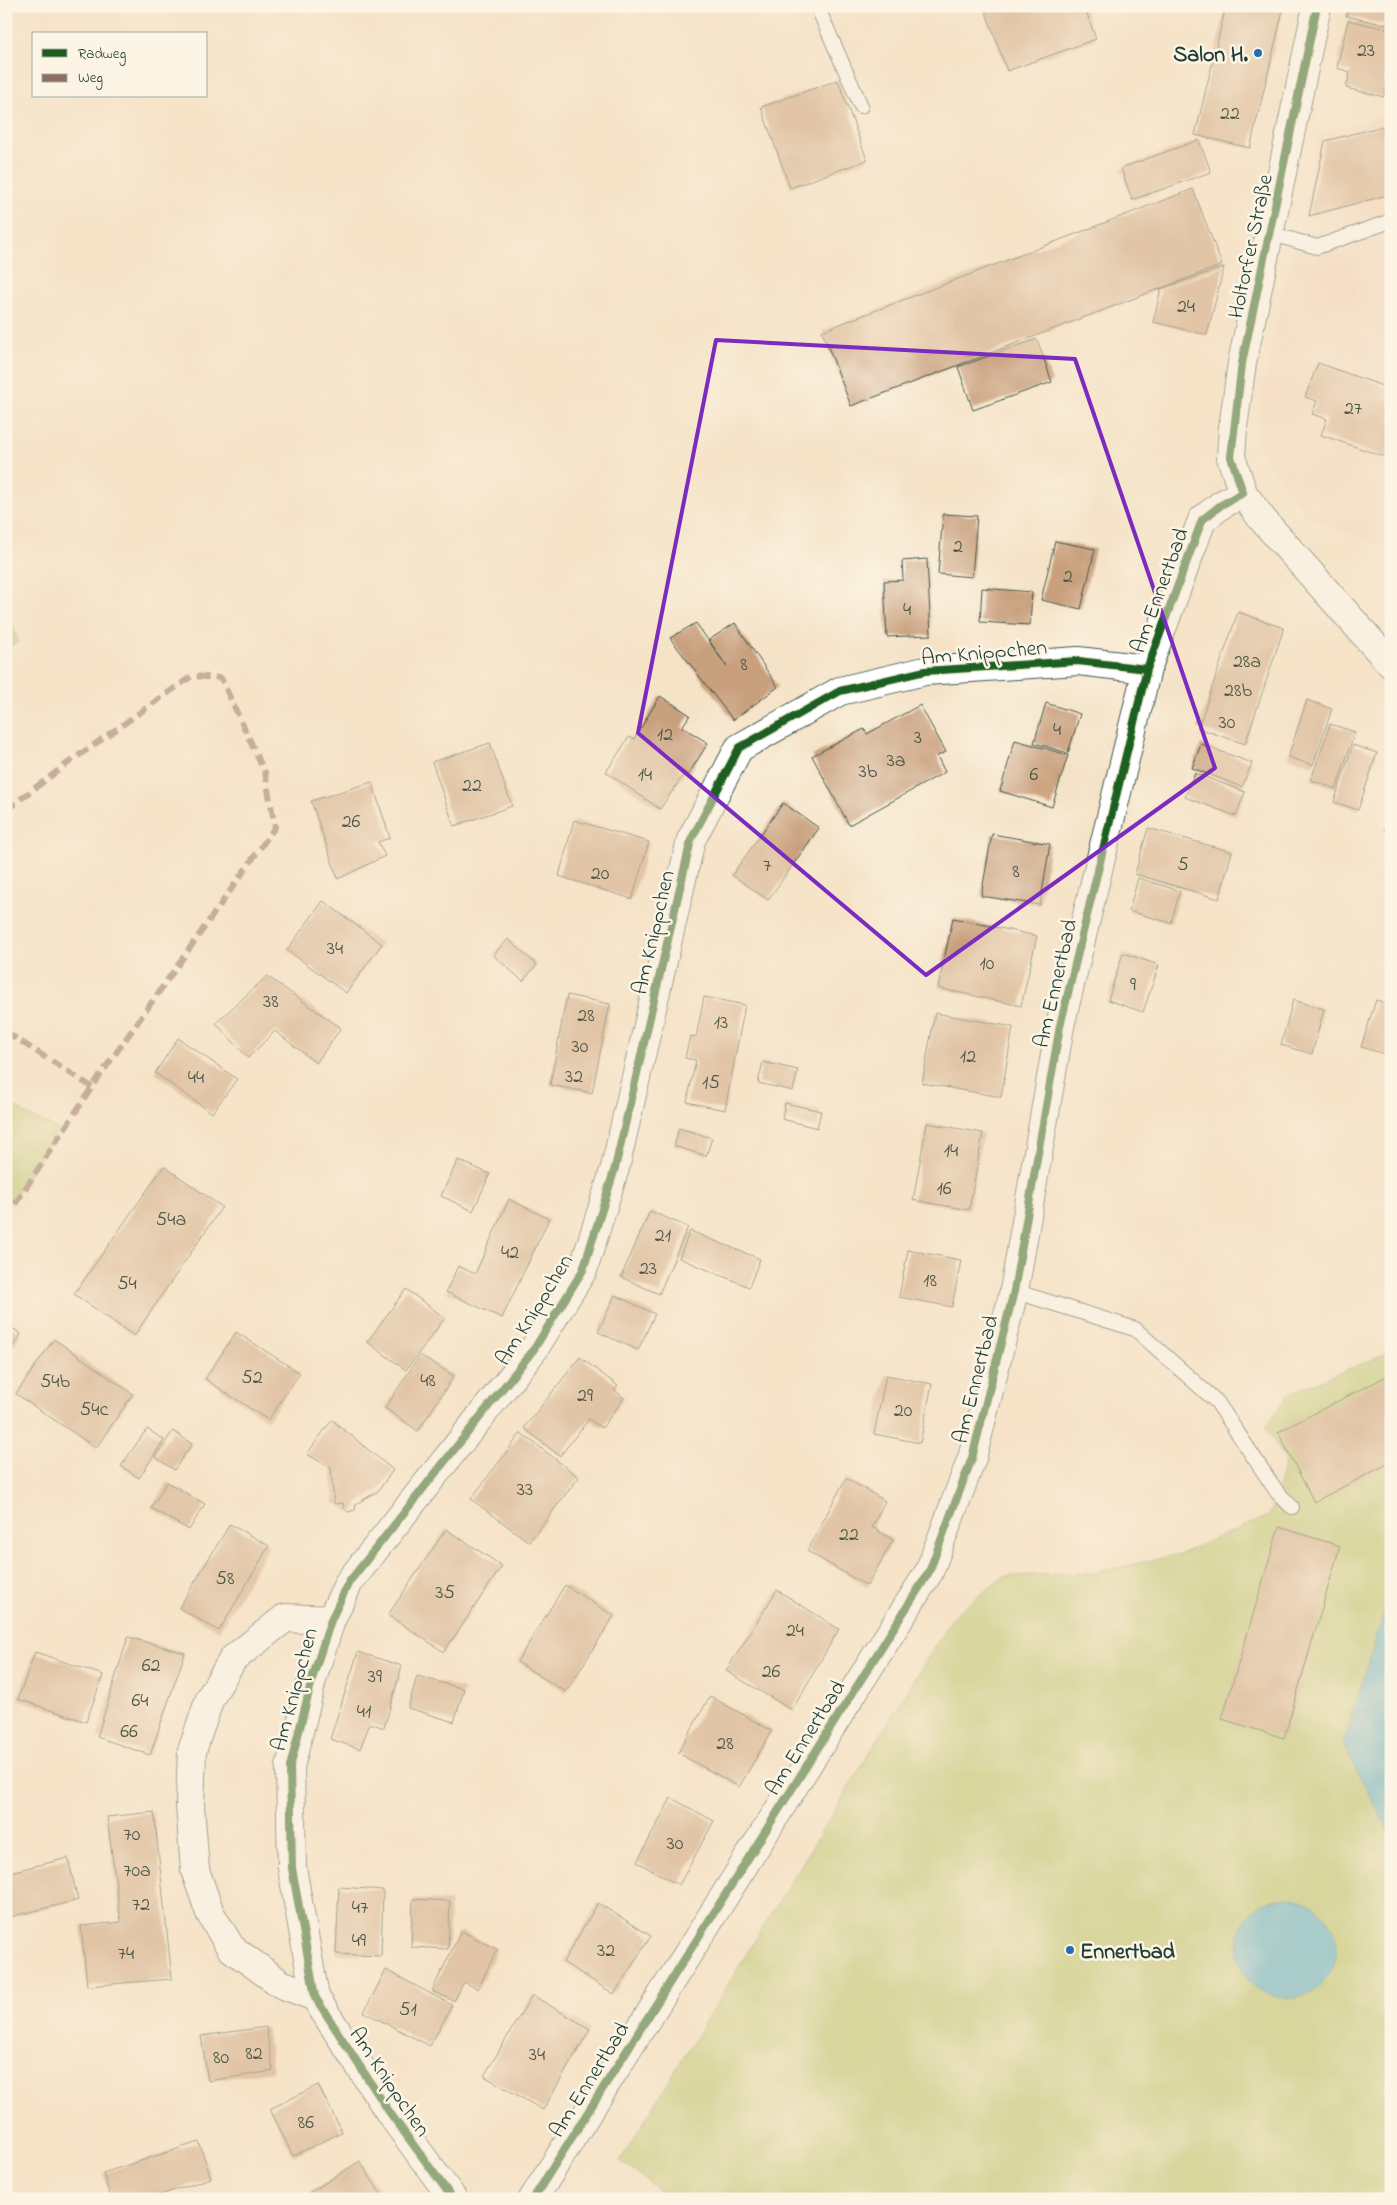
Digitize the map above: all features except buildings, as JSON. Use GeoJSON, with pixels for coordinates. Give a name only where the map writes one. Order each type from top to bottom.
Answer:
{"type":"FeatureCollection","features":[{"type":"Feature","properties":{"kind":"street","name":"Holtorfer Straße"},"geometry":{"type":"LineString","coordinates":[[1317,6],[1242,363],[1233,427],[1231,458],[1243,492],[1262,519],[1391,664]]}},
{"type":"Feature","properties":{"kind":"street","name":"Am Ennertbad"},"geometry":{"type":"LineString","coordinates":[[533,2199],[929,1572],[972,1458],[1014,1292],[1060,1026],[1147,669],[1202,520],[1221,505],[1243,492]]}},
{"type":"Feature","properties":{"kind":"street","name":"Am Knippchen"},"geometry":{"type":"LineString","coordinates":[[453,2199],[390,2113],[315,1997],[292,1868],[290,1767],[312,1676],[331,1620],[349,1582],[534,1349],[584,1270],[615,1168],[691,840],[739,748],[840,692],[925,671],[1078,661],[1147,669]]}},
{"type":"Feature","properties":{"kind":"street","name":"Am Knippchen"},"geometry":{"type":"LineString","coordinates":[[315,1997],[281,1984],[231,1948],[210,1913],[195,1870],[190,1796],[192,1751],[210,1698],[233,1659],[285,1618],[331,1620]]}},
{"type":"Feature","properties":{"kind":"lane"},"geometry":{"type":"LineString","coordinates":[[817,6],[861,106]]}},
{"type":"Feature","properties":{"kind":"lane"},"geometry":{"type":"LineString","coordinates":[[1269,233],[1317,247],[1391,221]]}},
{"type":"Feature","properties":{"kind":"lane"},"geometry":{"type":"LineString","coordinates":[[1014,1292],[1134,1329],[1216,1402],[1277,1492],[1292,1507]]}},
{"type":"Feature","properties":{"kind":"highlighted area"},"geometry":{"type":"Polygon","coordinates":[[[716,340],[1075,359],[1215,768],[926,975],[638,733],[716,340]]]}},
{"type":"Feature","properties":{"kind":"shaded area"},"geometry":{"type":"Polygon","coordinates":[[[1391,114],[1391,550],[1305,516],[1255,445],[1266,373],[1319,133],[1391,114]]]}},
{"type":"Feature","properties":{"kind":"green space"},"geometry":{"type":"Polygon","coordinates":[[[6,605],[18,642],[6,648],[6,605]]]}},
{"type":"Feature","properties":{"kind":"green space"},"geometry":{"type":"Polygon","coordinates":[[[6,1101],[26,1114],[59,1130],[6,1208],[6,1101]]]}},
{"type":"Feature","properties":{"kind":"green space","name":"Ennertbad"},"geometry":{"type":"Polygon","coordinates":[[[1391,1352],[1391,2199],[671,2199],[620,2161],[954,1615],[1005,1576],[1093,1573],[1180,1554],[1270,1515],[1286,1461],[1266,1427],[1289,1393],[1391,1352]]]}},
{"type":"Feature","properties":{"kind":"water"},"geometry":{"type":"Polygon","coordinates":[[[1391,1591],[1391,1836],[1343,1744],[1391,1591]]]}},
{"type":"Feature","properties":{"kind":"water"},"geometry":{"type":"Polygon","coordinates":[[[1287,1898],[1297,1899],[1315,1906],[1329,1920],[1336,1938],[1336,1958],[1329,1976],[1315,1990],[1297,1997],[1287,1998],[1277,1997],[1259,1990],[1245,1976],[1238,1958],[1237,1948],[1238,1938],[1245,1920],[1259,1906],[1277,1899],[1287,1898]]]}},
{"type":"Feature","properties":{"kind":"marked path"},"geometry":{"type":"LineString","coordinates":[[6,810],[68,763],[192,676],[221,678],[265,773],[275,827],[92,1087],[6,1218]]}},
{"type":"Feature","properties":{"kind":"marked path"},"geometry":{"type":"LineString","coordinates":[[6,1032],[92,1087]]}},
{"type":"Feature","properties":{"kind":"cycle path"},"geometry":{"type":"LineString","coordinates":[[533,2199],[929,1572],[972,1458],[1014,1291],[1060,1026],[1147,669],[1202,520],[1221,505],[1243,493],[1231,457],[1242,363],[1317,6]]}},
{"type":"Feature","properties":{"kind":"cycle path"},"geometry":{"type":"LineString","coordinates":[[453,2199],[390,2113],[315,1997],[292,1868],[290,1767],[313,1676],[331,1620],[349,1582],[534,1349],[583,1270],[615,1168],[691,840],[739,748],[840,691],[925,671],[1078,661],[1147,669]]}},
{"type":"Feature","properties":{"kind":"place","name":"Salon H."},"geometry":{"type":"Point","coordinates":[1258,53]}},
{"type":"Feature","properties":{"kind":"place","name":"Ennertbad"},"geometry":{"type":"Point","coordinates":[1070,1950]}}]}
